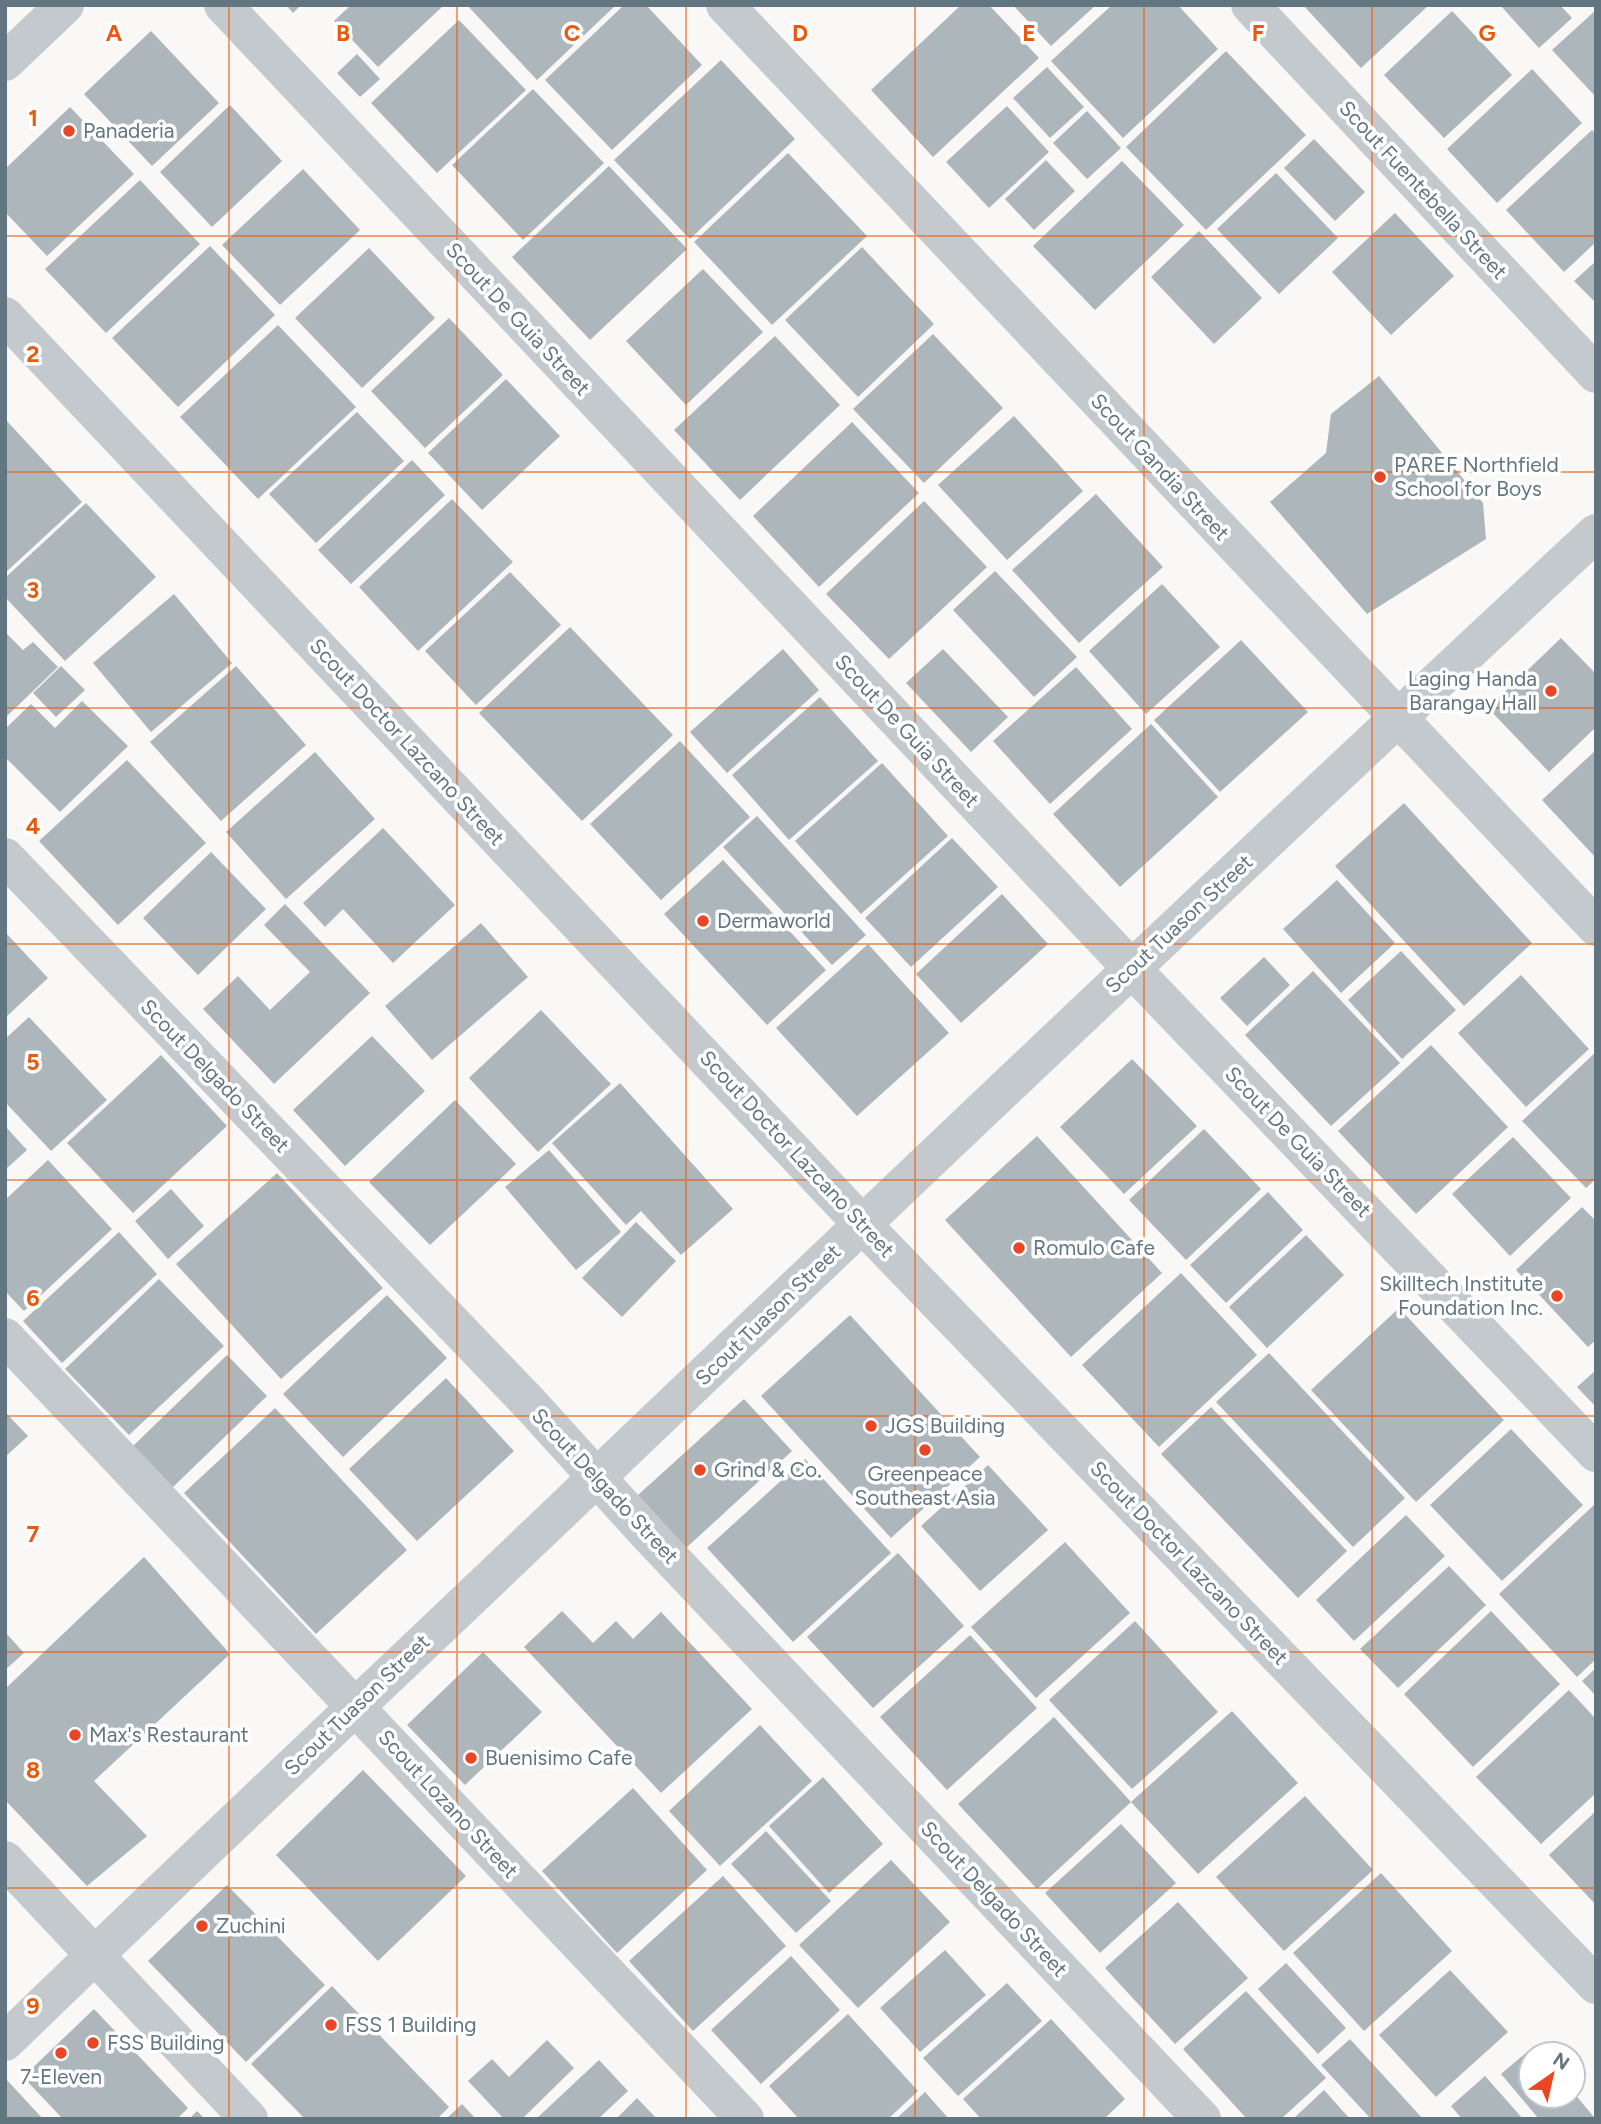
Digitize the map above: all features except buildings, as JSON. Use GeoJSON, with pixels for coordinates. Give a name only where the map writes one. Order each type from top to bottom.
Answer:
{"type":"FeatureCollection","features":[{"type":"Feature","properties":{"kind":"street"},"geometry":{"type":"LineString","coordinates":[[5,62],[65,5]]}},
{"type":"Feature","properties":{"kind":"street","name":"Scout De Guia Street"},"geometry":{"type":"LineString","coordinates":[[223,5],[1132,970],[1596,1453]]}},
{"type":"Feature","properties":{"kind":"street","name":"Scout Gandia Street"},"geometry":{"type":"LineString","coordinates":[[725,5],[1596,927]]}},
{"type":"Feature","properties":{"kind":"street","name":"Scout Fuentebella Street"},"geometry":{"type":"LineString","coordinates":[[1250,5],[1596,374]]}},
{"type":"Feature","properties":{"kind":"street","name":"Scout Doctor Lazcano Street"},"geometry":{"type":"LineString","coordinates":[[5,316],[863,1225],[1596,1985]]}},
{"type":"Feature","properties":{"kind":"street","name":"Scout Tuason Street"},"geometry":{"type":"LineString","coordinates":[[5,2042],[1397,718],[1596,533]]}},
{"type":"Feature","properties":{"kind":"street","name":"Scout Delgado Street"},"geometry":{"type":"LineString","coordinates":[[5,857],[532,1406],[1202,2119]]}},
{"type":"Feature","properties":{"kind":"street","name":"Scout Lozano Street"},"geometry":{"type":"LineString","coordinates":[[5,1337],[745,2119]]}},
{"type":"Feature","properties":{"kind":"street"},"geometry":{"type":"LineString","coordinates":[[5,1860],[249,2119]]}},
{"type":"Feature","properties":{"kind":"place","name":"Panaderia"},"geometry":{"type":"Point","coordinates":[69,131]}},
{"type":"Feature","properties":{"kind":"place","name":"PAREF Northfield School for Boys"},"geometry":{"type":"Point","coordinates":[1380,477]}},
{"type":"Feature","properties":{"kind":"place","name":"Laging Handa Barangay Hall"},"geometry":{"type":"Point","coordinates":[1551,691]}},
{"type":"Feature","properties":{"kind":"place","name":"Dermaworld"},"geometry":{"type":"Point","coordinates":[703,921]}},
{"type":"Feature","properties":{"kind":"place","name":"Romulo Cafe"},"geometry":{"type":"Point","coordinates":[1019,1248]}},
{"type":"Feature","properties":{"kind":"place","name":"Skilltech Institute Foundation Inc."},"geometry":{"type":"Point","coordinates":[1557,1296]}},
{"type":"Feature","properties":{"kind":"place","name":"JGS Building"},"geometry":{"type":"Point","coordinates":[871,1426]}},
{"type":"Feature","properties":{"kind":"place","name":"Greenpeace Southeast Asia"},"geometry":{"type":"Point","coordinates":[925,1450]}},
{"type":"Feature","properties":{"kind":"place","name":"Grind & Co."},"geometry":{"type":"Point","coordinates":[700,1470]}},
{"type":"Feature","properties":{"kind":"place","name":"Max's Restaurant"},"geometry":{"type":"Point","coordinates":[75,1735]}},
{"type":"Feature","properties":{"kind":"place","name":"Buenisimo Cafe"},"geometry":{"type":"Point","coordinates":[471,1758]}},
{"type":"Feature","properties":{"kind":"place","name":"Zuchini"},"geometry":{"type":"Point","coordinates":[202,1926]}},
{"type":"Feature","properties":{"kind":"place","name":"FSS 1 Building"},"geometry":{"type":"Point","coordinates":[331,2025]}},
{"type":"Feature","properties":{"kind":"place","name":"FSS Building"},"geometry":{"type":"Point","coordinates":[93,2043]}},
{"type":"Feature","properties":{"kind":"place","name":"7-Eleven"},"geometry":{"type":"Point","coordinates":[61,2053]}}]}
